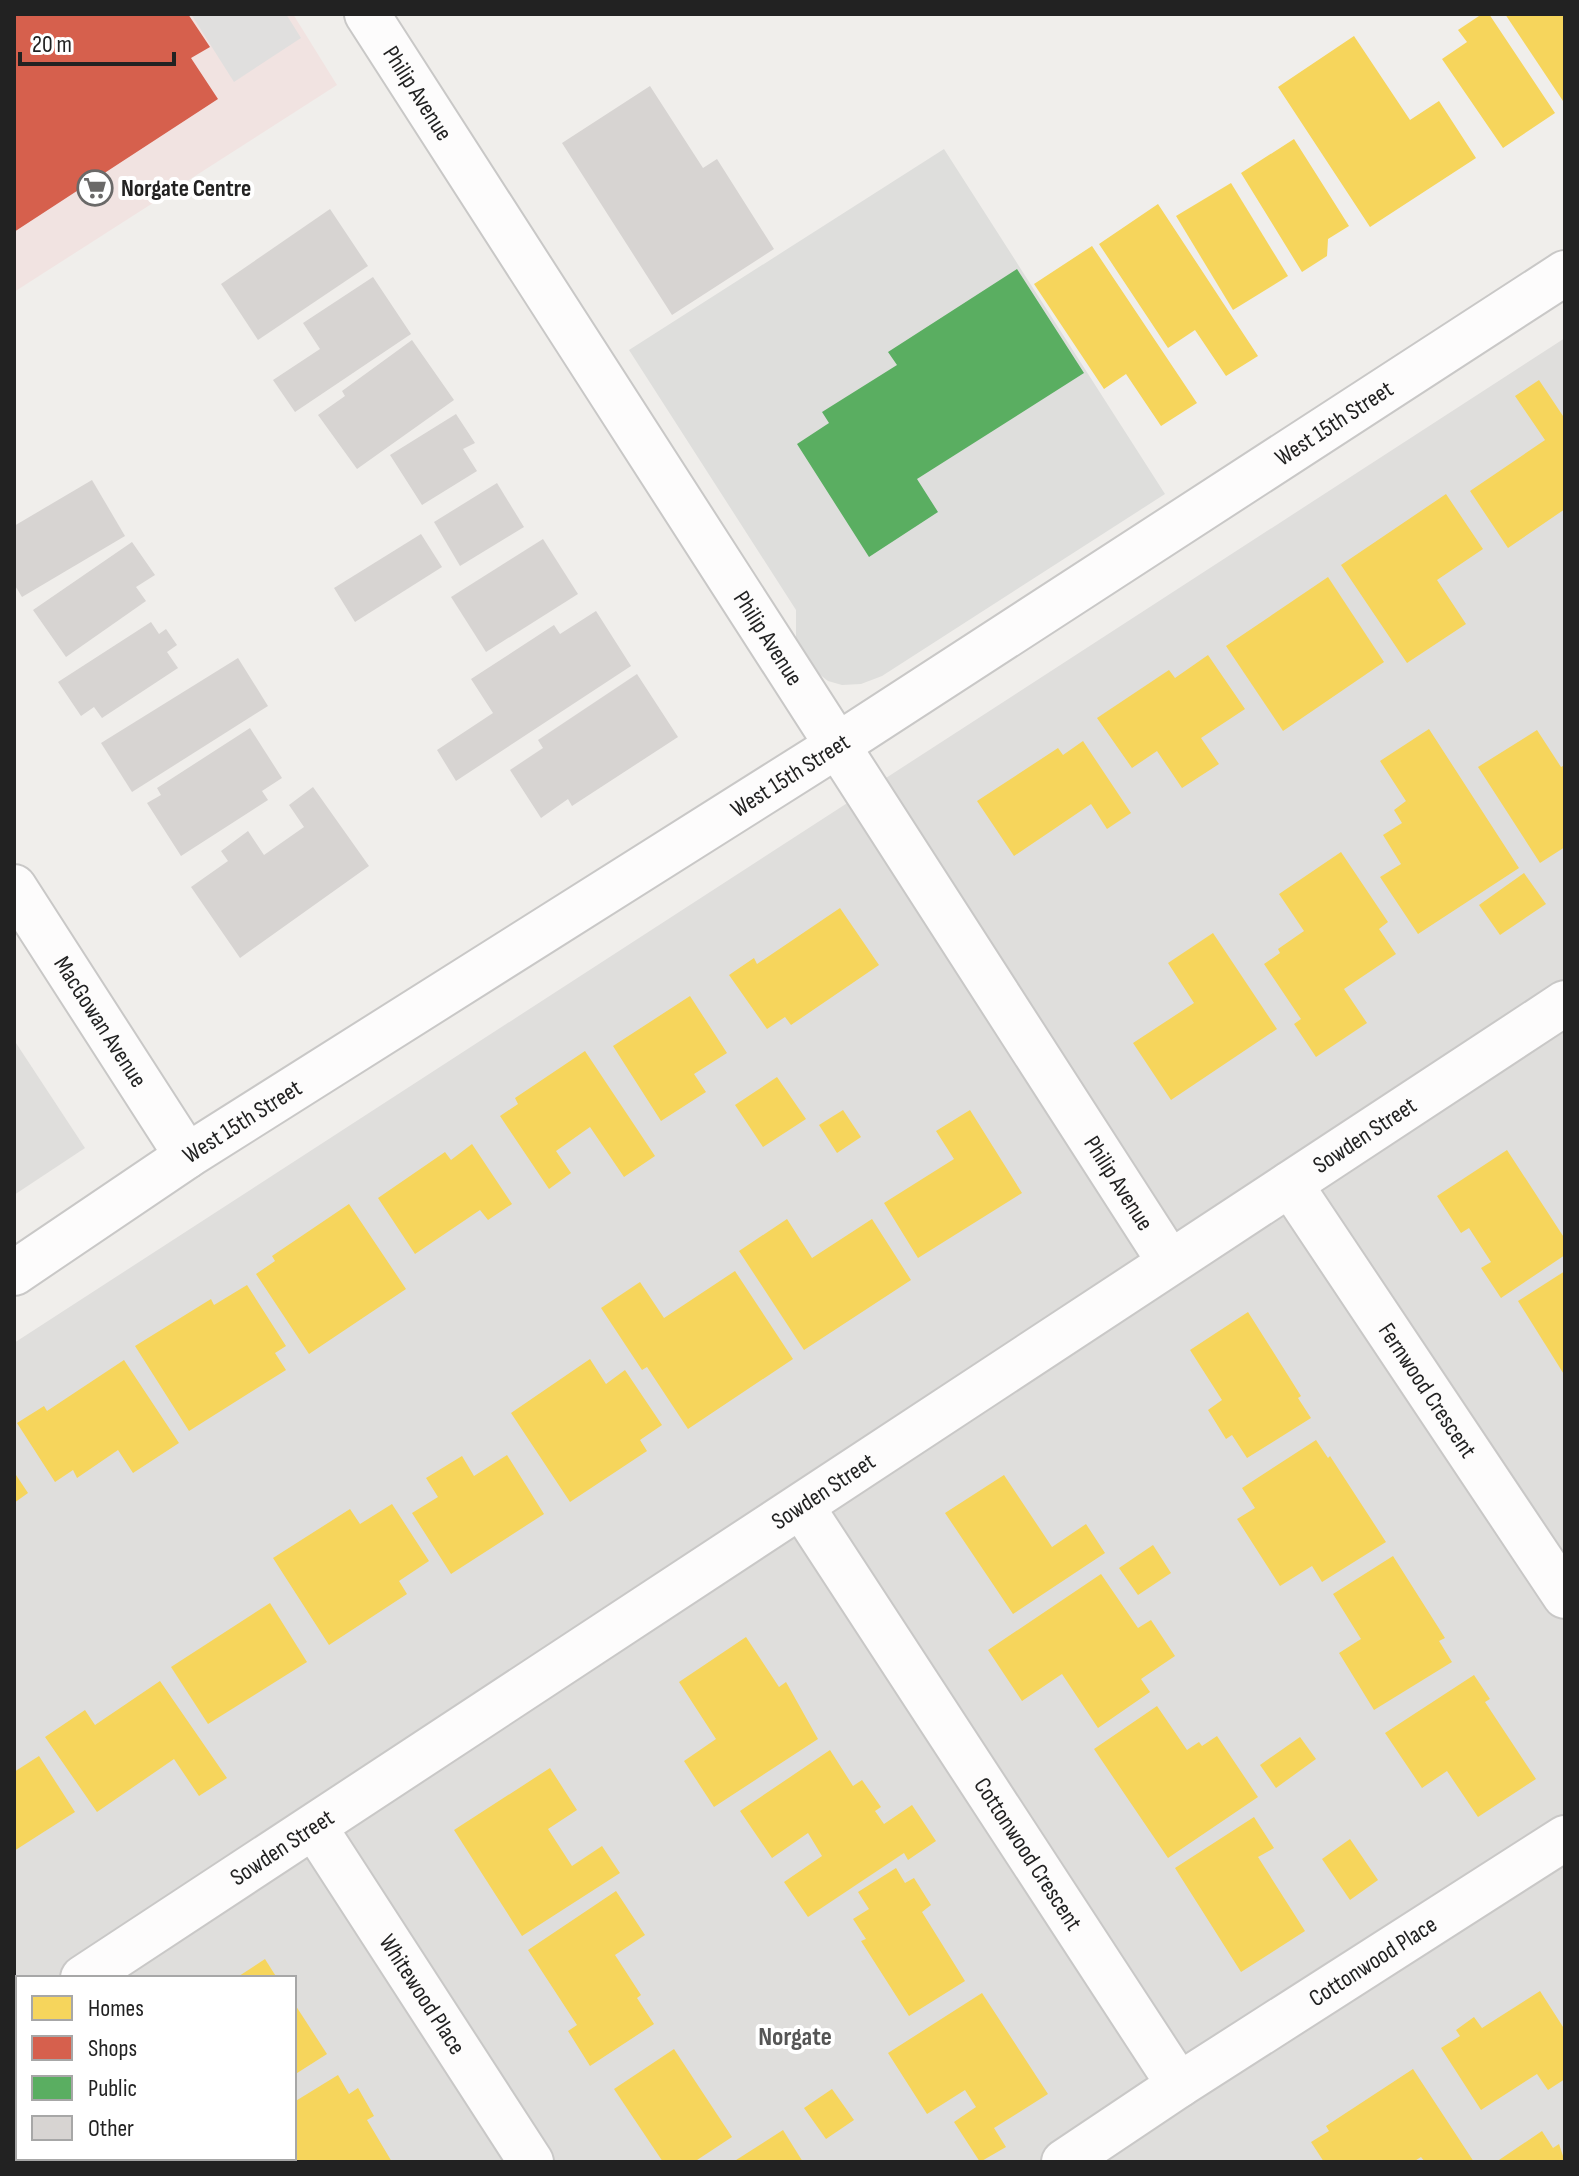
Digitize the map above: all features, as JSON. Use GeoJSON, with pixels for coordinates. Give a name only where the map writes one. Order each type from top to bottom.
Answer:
{"type":"FeatureCollection","features":[{"type":"Feature","properties":{"kind":"street","name":"Philip Avenue"},"geometry":{"type":"LineString","coordinates":[[367,14],[1169,1261]]}},
{"type":"Feature","properties":{"kind":"street","name":"West 15th Street"},"geometry":{"type":"LineString","coordinates":[[14,1273],[187,1156],[838,745],[1565,273]]}},
{"type":"Feature","properties":{"kind":"street","name":"MacGowan Avenue"},"geometry":{"type":"LineString","coordinates":[[14,887],[187,1156]]}},
{"type":"Feature","properties":{"kind":"street","name":"Sowden Street"},"geometry":{"type":"LineString","coordinates":[[86,1976],[1565,1003]]}},
{"type":"Feature","properties":{"kind":"street","name":"Fernwood Crescent"},"geometry":{"type":"LineString","coordinates":[[1290,1184],[1565,1596]]}},
{"type":"Feature","properties":{"kind":"street","name":"Cottonwood Crescent"},"geometry":{"type":"LineString","coordinates":[[802,1507],[1179,2085]]}},
{"type":"Feature","properties":{"kind":"street","name":"Whitewood Place"},"geometry":{"type":"LineString","coordinates":[[315,1828],[531,2162]]}},
{"type":"Feature","properties":{"kind":"street","name":"Cottonwood Place"},"geometry":{"type":"LineString","coordinates":[[1179,2085],[1565,1838]]}},
{"type":"Feature","properties":{"kind":"street"},"geometry":{"type":"LineString","coordinates":[[1064,2162],[1179,2085]]}},
{"type":"Feature","properties":{"kind":"shaded area","name":"Norgate Centre"},"geometry":{"type":"Polygon","coordinates":[[[14,14],[293,14],[337,85],[14,292],[14,14]]]}},
{"type":"Feature","properties":{"kind":"shaded area"},"geometry":{"type":"Polygon","coordinates":[[[191,14],[286,14],[301,38],[234,82],[191,14]]]}},
{"type":"Feature","properties":{"kind":"shaded area"},"geometry":{"type":"Polygon","coordinates":[[[944,149],[1165,494],[882,676],[861,684],[842,685],[828,681],[809,666],[796,644],[796,610],[629,350],[944,149]]]}},
{"type":"Feature","properties":{"kind":"shaded area"},"geometry":{"type":"Polygon","coordinates":[[[1565,338],[1565,2162],[14,2162],[14,1343],[1565,338]]]}},
{"type":"Feature","properties":{"kind":"shaded area"},"geometry":{"type":"Polygon","coordinates":[[[14,1040],[85,1148],[14,1195],[14,1040]]]}},
{"type":"Feature","properties":{"kind":"building: Homes"},"geometry":{"type":"Polygon","coordinates":[[[1482,14],[1489,14],[1555,113],[1503,148],[1442,59],[1467,42],[1458,30],[1482,14]]]}},
{"type":"Feature","properties":{"kind":"building: Homes"},"geometry":{"type":"Polygon","coordinates":[[[1505,14],[1565,14],[1565,104],[1505,14]]]}},
{"type":"Feature","properties":{"kind":"building: Homes"},"geometry":{"type":"Polygon","coordinates":[[[1354,36],[1410,120],[1439,101],[1476,158],[1370,227],[1278,87],[1354,36]]]}},
{"type":"Feature","properties":{"kind":"building: Homes"},"geometry":{"type":"Polygon","coordinates":[[[1294,139],[1349,226],[1328,239],[1327,256],[1302,272],[1241,173],[1294,139]]]}},
{"type":"Feature","properties":{"kind":"building: Homes"},"geometry":{"type":"Polygon","coordinates":[[[1231,183],[1288,276],[1233,310],[1176,216],[1231,183]]]}},
{"type":"Feature","properties":{"kind":"building: Homes"},"geometry":{"type":"Polygon","coordinates":[[[1158,204],[1258,356],[1226,376],[1195,330],[1168,348],[1099,244],[1158,204]]]}},
{"type":"Feature","properties":{"kind":"building: Homes"},"geometry":{"type":"Polygon","coordinates":[[[1092,246],[1197,403],[1161,426],[1126,374],[1104,389],[1034,284],[1092,246]]]}},
{"type":"Feature","properties":{"kind":"building: Homes"},"geometry":{"type":"Polygon","coordinates":[[[1539,380],[1565,419],[1565,509],[1508,548],[1470,491],[1545,440],[1515,396],[1539,380]]]}},
{"type":"Feature","properties":{"kind":"building: Homes"},"geometry":{"type":"Polygon","coordinates":[[[1446,494],[1483,549],[1437,580],[1466,624],[1407,663],[1341,565],[1446,494]]]}},
{"type":"Feature","properties":{"kind":"building: Homes"},"geometry":{"type":"Polygon","coordinates":[[[1328,577],[1384,662],[1283,731],[1226,646],[1328,577]]]}},
{"type":"Feature","properties":{"kind":"building: Homes"},"geometry":{"type":"Polygon","coordinates":[[[1208,655],[1245,709],[1201,738],[1219,764],[1182,788],[1157,751],[1132,768],[1097,718],[1169,670],[1175,678],[1208,655]]]}},
{"type":"Feature","properties":{"kind":"building: Homes"},"geometry":{"type":"Polygon","coordinates":[[[1429,729],[1519,868],[1418,934],[1380,877],[1401,864],[1383,835],[1402,823],[1394,810],[1406,801],[1380,761],[1429,729]]]}},
{"type":"Feature","properties":{"kind":"building: Homes"},"geometry":{"type":"Polygon","coordinates":[[[1537,730],[1561,767],[1565,765],[1565,847],[1540,863],[1478,767],[1537,730]]]}},
{"type":"Feature","properties":{"kind":"building: Homes"},"geometry":{"type":"Polygon","coordinates":[[[1083,741],[1131,813],[1107,829],[1091,804],[1014,856],[977,801],[1058,748],[1063,755],[1083,741]]]}},
{"type":"Feature","properties":{"kind":"building: Homes"},"geometry":{"type":"Polygon","coordinates":[[[1341,852],[1388,922],[1379,929],[1396,954],[1344,989],[1367,1023],[1316,1057],[1294,1024],[1301,1019],[1264,964],[1280,953],[1278,949],[1304,931],[1279,894],[1341,852]]]}},
{"type":"Feature","properties":{"kind":"building: Homes"},"geometry":{"type":"Polygon","coordinates":[[[1524,873],[1546,904],[1500,935],[1479,905],[1524,873]]]}},
{"type":"Feature","properties":{"kind":"building: Homes"},"geometry":{"type":"Polygon","coordinates":[[[840,908],[879,965],[791,1025],[785,1017],[767,1029],[729,975],[754,958],[757,964],[840,908]]]}},
{"type":"Feature","properties":{"kind":"building: Homes"},"geometry":{"type":"Polygon","coordinates":[[[1213,933],[1277,1029],[1171,1100],[1133,1043],[1194,1003],[1168,963],[1213,933]]]}},
{"type":"Feature","properties":{"kind":"building: Homes"},"geometry":{"type":"Polygon","coordinates":[[[690,996],[727,1053],[694,1074],[706,1092],[661,1121],[613,1046],[690,996]]]}},
{"type":"Feature","properties":{"kind":"building: Homes"},"geometry":{"type":"Polygon","coordinates":[[[585,1051],[655,1156],[624,1177],[590,1127],[556,1151],[571,1173],[549,1189],[500,1116],[518,1104],[515,1098],[585,1051]]]}},
{"type":"Feature","properties":{"kind":"building: Homes"},"geometry":{"type":"Polygon","coordinates":[[[777,1077],[806,1119],[763,1147],[735,1105],[777,1077]]]}},
{"type":"Feature","properties":{"kind":"building: Homes"},"geometry":{"type":"Polygon","coordinates":[[[843,1110],[861,1137],[837,1153],[819,1125],[843,1110]]]}},
{"type":"Feature","properties":{"kind":"building: Homes"},"geometry":{"type":"Polygon","coordinates":[[[970,1110],[1022,1193],[918,1258],[884,1203],[954,1159],[936,1131],[970,1110]]]}},
{"type":"Feature","properties":{"kind":"building: Homes"},"geometry":{"type":"Polygon","coordinates":[[[472,1144],[512,1204],[488,1220],[480,1210],[415,1254],[378,1198],[445,1152],[451,1160],[472,1144]]]}},
{"type":"Feature","properties":{"kind":"building: Homes"},"geometry":{"type":"Polygon","coordinates":[[[1507,1150],[1565,1239],[1565,1255],[1501,1298],[1481,1268],[1491,1262],[1469,1228],[1461,1233],[1437,1196],[1507,1150]]]}},
{"type":"Feature","properties":{"kind":"building: Homes"},"geometry":{"type":"Polygon","coordinates":[[[349,1204],[406,1289],[309,1354],[256,1274],[275,1261],[272,1256],[349,1204]]]}},
{"type":"Feature","properties":{"kind":"building: Homes"},"geometry":{"type":"Polygon","coordinates":[[[787,1219],[812,1258],[872,1219],[911,1280],[804,1350],[739,1251],[787,1219]]]}},
{"type":"Feature","properties":{"kind":"building: Homes"},"geometry":{"type":"Polygon","coordinates":[[[735,1271],[793,1359],[688,1429],[647,1367],[642,1370],[601,1308],[640,1282],[664,1318],[735,1271]]]}},
{"type":"Feature","properties":{"kind":"building: Homes"},"geometry":{"type":"Polygon","coordinates":[[[1565,1271],[1565,1376],[1518,1301],[1565,1271]]]}},
{"type":"Feature","properties":{"kind":"building: Homes"},"geometry":{"type":"Polygon","coordinates":[[[247,1285],[286,1346],[275,1353],[286,1370],[189,1431],[135,1346],[211,1299],[214,1305],[247,1285]]]}},
{"type":"Feature","properties":{"kind":"building: Homes"},"geometry":{"type":"Polygon","coordinates":[[[1248,1312],[1301,1396],[1298,1398],[1311,1418],[1247,1458],[1232,1435],[1226,1439],[1208,1410],[1222,1400],[1190,1350],[1248,1312]]]}},
{"type":"Feature","properties":{"kind":"building: Homes"},"geometry":{"type":"Polygon","coordinates":[[[590,1359],[606,1384],[625,1370],[662,1425],[640,1440],[647,1451],[570,1502],[511,1413],[590,1359]]]}},
{"type":"Feature","properties":{"kind":"building: Homes"},"geometry":{"type":"Polygon","coordinates":[[[124,1360],[179,1443],[133,1473],[118,1450],[77,1478],[73,1470],[55,1482],[17,1423],[44,1406],[47,1411],[124,1360]]]}},
{"type":"Feature","properties":{"kind":"building: Homes"},"geometry":{"type":"Polygon","coordinates":[[[1316,1440],[1328,1458],[1330,1456],[1386,1542],[1322,1582],[1312,1566],[1280,1586],[1237,1519],[1255,1508],[1242,1488],[1316,1440]]]}},
{"type":"Feature","properties":{"kind":"building: Homes"},"geometry":{"type":"Polygon","coordinates":[[[507,1455],[544,1514],[451,1574],[412,1513],[438,1497],[426,1478],[462,1456],[474,1476],[507,1455]]]}},
{"type":"Feature","properties":{"kind":"building: Homes"},"geometry":{"type":"Polygon","coordinates":[[[14,1472],[28,1493],[14,1503],[14,1472]]]}},
{"type":"Feature","properties":{"kind":"building: Homes"},"geometry":{"type":"Polygon","coordinates":[[[1004,1475],[1052,1547],[1086,1524],[1105,1553],[1013,1614],[945,1513],[1004,1475]]]}},
{"type":"Feature","properties":{"kind":"building: Homes"},"geometry":{"type":"Polygon","coordinates":[[[392,1504],[429,1561],[399,1581],[407,1594],[329,1645],[273,1558],[350,1509],[360,1524],[392,1504]]]}},
{"type":"Feature","properties":{"kind":"building: Homes"},"geometry":{"type":"Polygon","coordinates":[[[1153,1545],[1171,1573],[1138,1595],[1119,1568],[1153,1545]]]}},
{"type":"Feature","properties":{"kind":"building: Homes"},"geometry":{"type":"Polygon","coordinates":[[[1393,1556],[1445,1638],[1439,1641],[1452,1662],[1374,1710],[1339,1653],[1361,1639],[1333,1594],[1393,1556]]]}},
{"type":"Feature","properties":{"kind":"building: Homes"},"geometry":{"type":"Polygon","coordinates":[[[1101,1574],[1138,1628],[1151,1620],[1175,1656],[1141,1679],[1150,1692],[1098,1728],[1062,1674],[1022,1701],[988,1650],[1101,1574]]]}},
{"type":"Feature","properties":{"kind":"building: Homes"},"geometry":{"type":"Polygon","coordinates":[[[270,1603],[307,1662],[208,1724],[171,1667],[270,1603]]]}},
{"type":"Feature","properties":{"kind":"building: Homes"},"geometry":{"type":"Polygon","coordinates":[[[746,1637],[779,1687],[786,1682],[818,1739],[714,1807],[684,1761],[716,1739],[679,1682],[746,1637]]]}},
{"type":"Feature","properties":{"kind":"building: Homes"},"geometry":{"type":"Polygon","coordinates":[[[1474,1675],[1490,1699],[1485,1702],[1536,1779],[1478,1817],[1447,1771],[1422,1788],[1385,1733],[1474,1675]]]}},
{"type":"Feature","properties":{"kind":"building: Homes"},"geometry":{"type":"Polygon","coordinates":[[[160,1681],[227,1778],[199,1796],[174,1759],[97,1812],[45,1737],[85,1710],[95,1725],[160,1681]]]}},
{"type":"Feature","properties":{"kind":"building: Homes"},"geometry":{"type":"Polygon","coordinates":[[[1157,1706],[1187,1750],[1199,1742],[1202,1746],[1217,1736],[1258,1797],[1168,1858],[1094,1749],[1157,1706]]]}},
{"type":"Feature","properties":{"kind":"building: Homes"},"geometry":{"type":"Polygon","coordinates":[[[1300,1737],[1316,1759],[1276,1788],[1260,1765],[1300,1737]]]}},
{"type":"Feature","properties":{"kind":"building: Homes"},"geometry":{"type":"Polygon","coordinates":[[[830,1750],[853,1786],[862,1780],[881,1807],[875,1811],[884,1824],[912,1805],[936,1841],[908,1860],[904,1853],[808,1917],[784,1882],[822,1856],[808,1833],[772,1858],[740,1811],[830,1750]]]}},
{"type":"Feature","properties":{"kind":"building: Homes"},"geometry":{"type":"Polygon","coordinates":[[[39,1756],[75,1812],[14,1851],[14,1772],[39,1756]]]}},
{"type":"Feature","properties":{"kind":"building: Homes"},"geometry":{"type":"Polygon","coordinates":[[[550,1768],[577,1810],[548,1829],[572,1866],[602,1846],[620,1873],[522,1936],[454,1830],[550,1768]]]}},
{"type":"Feature","properties":{"kind":"building: Homes"},"geometry":{"type":"Polygon","coordinates":[[[1254,1817],[1274,1848],[1258,1857],[1305,1931],[1241,1972],[1175,1868],[1254,1817]]]}},
{"type":"Feature","properties":{"kind":"building: Homes"},"geometry":{"type":"Polygon","coordinates":[[[1350,1839],[1378,1880],[1350,1900],[1322,1859],[1350,1839]]]}},
{"type":"Feature","properties":{"kind":"building: Homes"},"geometry":{"type":"Polygon","coordinates":[[[896,1868],[905,1883],[914,1878],[931,1905],[922,1912],[965,1981],[909,2016],[861,1941],[866,1939],[853,1919],[869,1909],[858,1892],[896,1868]]]}},
{"type":"Feature","properties":{"kind":"building: Homes"},"geometry":{"type":"Polygon","coordinates":[[[616,1891],[645,1935],[615,1955],[641,1995],[637,1998],[654,2024],[590,2066],[568,2031],[577,2025],[528,1950],[616,1891]]]}},
{"type":"Feature","properties":{"kind":"building: Homes"},"geometry":{"type":"Polygon","coordinates":[[[265,1959],[276,1976],[239,1976],[265,1959]]]}},
{"type":"Feature","properties":{"kind":"building: Homes"},"geometry":{"type":"Polygon","coordinates":[[[1540,1991],[1565,2030],[1565,2079],[1548,2090],[1537,2074],[1481,2110],[1441,2048],[1460,2036],[1456,2030],[1474,2017],[1482,2028],[1540,1991]]]}},
{"type":"Feature","properties":{"kind":"building: Homes"},"geometry":{"type":"Polygon","coordinates":[[[982,1993],[1048,2094],[994,2128],[1006,2147],[980,2162],[954,2122],[976,2107],[965,2090],[927,2114],[888,2053],[982,1993]]]}},
{"type":"Feature","properties":{"kind":"building: Homes"},"geometry":{"type":"Polygon","coordinates":[[[296,2006],[327,2054],[296,2074],[296,2006]]]}},
{"type":"Feature","properties":{"kind":"building: Homes"},"geometry":{"type":"Polygon","coordinates":[[[674,2049],[732,2137],[694,2162],[663,2162],[614,2089],[674,2049]]]}},
{"type":"Feature","properties":{"kind":"building: Homes"},"geometry":{"type":"Polygon","coordinates":[[[1413,2069],[1474,2162],[1425,2162],[1421,2157],[1413,2162],[1324,2162],[1311,2142],[1329,2131],[1326,2126],[1413,2069]]]}},
{"type":"Feature","properties":{"kind":"building: Homes"},"geometry":{"type":"Polygon","coordinates":[[[338,2075],[349,2094],[358,2088],[374,2116],[367,2120],[392,2162],[274,2162],[296,2160],[296,2101],[338,2075]]]}},
{"type":"Feature","properties":{"kind":"building: Homes"},"geometry":{"type":"Polygon","coordinates":[[[832,2089],[854,2120],[826,2139],[804,2108],[832,2089]]]}},
{"type":"Feature","properties":{"kind":"building: Homes"},"geometry":{"type":"Polygon","coordinates":[[[16,2114],[16,2160],[152,2162],[14,2162],[16,2114]]]}},
{"type":"Feature","properties":{"kind":"building: Homes"},"geometry":{"type":"Polygon","coordinates":[[[783,2130],[803,2162],[733,2162],[783,2130]]]}},
{"type":"Feature","properties":{"kind":"building: Homes"},"geometry":{"type":"Polygon","coordinates":[[[1542,2131],[1553,2148],[1559,2144],[1565,2162],[1496,2162],[1542,2131]]]}},
{"type":"Feature","properties":{"kind":"building: Homes"},"geometry":{"type":"Polygon","coordinates":[[[155,2160],[184,2162],[156,2162],[155,2160]]]}},
{"type":"Feature","properties":{"kind":"building: Homes"},"geometry":{"type":"Polygon","coordinates":[[[230,2160],[231,2162],[204,2162],[230,2160]]]}},
{"type":"Feature","properties":{"kind":"building: Shops"},"geometry":{"type":"Polygon","coordinates":[[[14,14],[188,14],[210,47],[191,58],[218,99],[14,232],[14,14]]]}},
{"type":"Feature","properties":{"kind":"building: Public"},"geometry":{"type":"Polygon","coordinates":[[[1017,269],[1084,373],[917,479],[938,512],[869,557],[797,444],[829,423],[822,412],[897,365],[888,352],[1017,269]]]}},
{"type":"Feature","properties":{"kind":"building: Other"},"geometry":{"type":"Polygon","coordinates":[[[650,86],[703,168],[717,159],[774,249],[672,315],[562,143],[650,86]]]}},
{"type":"Feature","properties":{"kind":"building: Other"},"geometry":{"type":"Polygon","coordinates":[[[330,209],[368,266],[258,340],[221,284],[330,209]]]}},
{"type":"Feature","properties":{"kind":"building: Other"},"geometry":{"type":"Polygon","coordinates":[[[373,277],[411,334],[295,412],[273,380],[320,349],[303,323],[373,277]]]}},
{"type":"Feature","properties":{"kind":"building: Other"},"geometry":{"type":"Polygon","coordinates":[[[412,340],[454,400],[357,469],[318,415],[345,396],[342,391],[412,340]]]}},
{"type":"Feature","properties":{"kind":"building: Other"},"geometry":{"type":"Polygon","coordinates":[[[456,414],[475,443],[463,449],[477,471],[422,505],[390,455],[456,414]]]}},
{"type":"Feature","properties":{"kind":"building: Other"},"geometry":{"type":"Polygon","coordinates":[[[92,480],[125,536],[22,597],[14,584],[14,526],[92,480]]]}},
{"type":"Feature","properties":{"kind":"building: Other"},"geometry":{"type":"Polygon","coordinates":[[[497,483],[524,527],[460,566],[434,522],[497,483]]]}},
{"type":"Feature","properties":{"kind":"building: Other"},"geometry":{"type":"Polygon","coordinates":[[[421,534],[442,567],[355,622],[334,588],[421,534]]]}},
{"type":"Feature","properties":{"kind":"building: Other"},"geometry":{"type":"Polygon","coordinates":[[[543,539],[578,594],[486,652],[451,597],[543,539]]]}},
{"type":"Feature","properties":{"kind":"building: Other"},"geometry":{"type":"Polygon","coordinates":[[[132,542],[155,575],[136,587],[146,601],[66,657],[33,610],[132,542]]]}},
{"type":"Feature","properties":{"kind":"building: Other"},"geometry":{"type":"Polygon","coordinates":[[[596,611],[631,666],[456,781],[437,750],[493,713],[471,679],[554,625],[560,634],[596,611]]]}},
{"type":"Feature","properties":{"kind":"building: Other"},"geometry":{"type":"Polygon","coordinates":[[[151,622],[159,634],[166,629],[177,645],[167,652],[178,668],[102,718],[94,707],[81,716],[58,682],[151,622]]]}},
{"type":"Feature","properties":{"kind":"building: Other"},"geometry":{"type":"Polygon","coordinates":[[[238,658],[268,706],[132,792],[101,743],[238,658]]]}},
{"type":"Feature","properties":{"kind":"building: Other"},"geometry":{"type":"Polygon","coordinates":[[[637,674],[678,737],[572,806],[568,799],[541,818],[510,770],[543,748],[538,740],[637,674]]]}},
{"type":"Feature","properties":{"kind":"building: Other"},"geometry":{"type":"Polygon","coordinates":[[[250,728],[282,778],[262,791],[268,800],[181,856],[147,803],[161,795],[157,788],[250,728]]]}},
{"type":"Feature","properties":{"kind":"building: Other"},"geometry":{"type":"Polygon","coordinates":[[[313,787],[369,866],[240,958],[191,887],[228,861],[221,851],[248,831],[264,855],[304,827],[289,805],[313,787]]]}},
{"type":"Feature","properties":{"kind":"place","name":"Norgate Centre"},"geometry":{"type":"Point","coordinates":[95,188]}},
{"type":"Feature","properties":{"kind":"district","name":"Norgate"},"geometry":{"type":"Point","coordinates":[795,2037]}}]}
